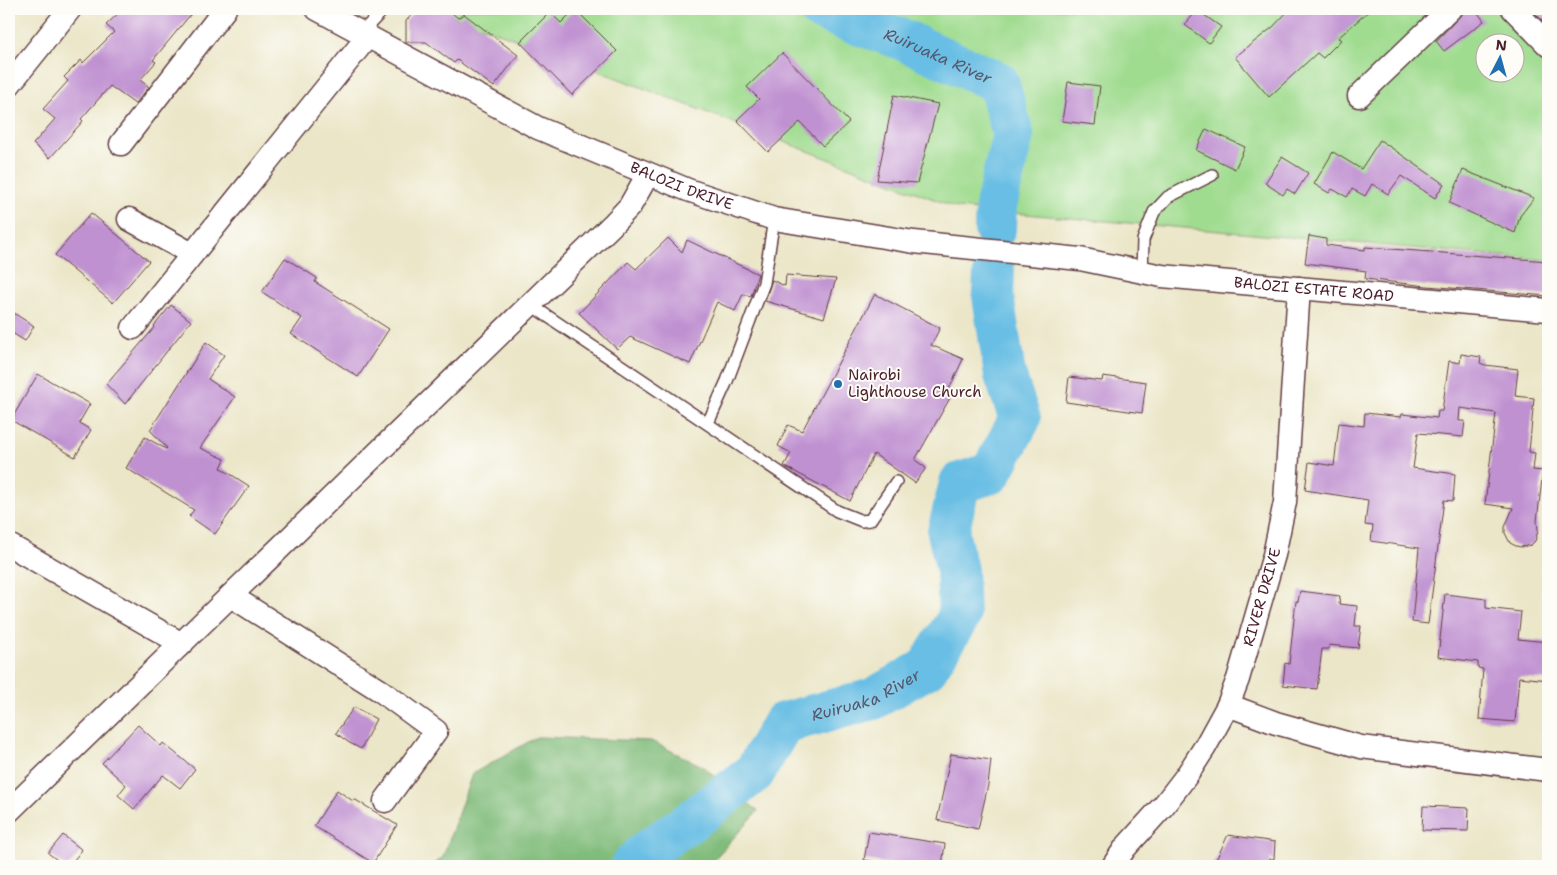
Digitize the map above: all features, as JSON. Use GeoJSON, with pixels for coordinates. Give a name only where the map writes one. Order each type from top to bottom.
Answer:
{"type":"FeatureCollection","features":[{"type":"Feature","properties":{"kind":"street"},"geometry":{"type":"LineString","coordinates":[[9,85],[70,9]]}},
{"type":"Feature","properties":{"kind":"street"},"geometry":{"type":"LineString","coordinates":[[120,144],[225,9]]}},
{"type":"Feature","properties":{"kind":"street","name":"BALOZI DRIVE"},"geometry":{"type":"LineString","coordinates":[[317,9],[538,128],[688,190],[774,219],[914,242],[1080,259]]}},
{"type":"Feature","properties":{"kind":"street"},"geometry":{"type":"LineString","coordinates":[[1359,96],[1450,9]]}},
{"type":"Feature","properties":{"kind":"street"},"geometry":{"type":"LineString","coordinates":[[1513,9],[1548,45]]}},
{"type":"Feature","properties":{"kind":"street"},"geometry":{"type":"LineString","coordinates":[[133,328],[365,35]]}},
{"type":"Feature","properties":{"kind":"street"},"geometry":{"type":"LineString","coordinates":[[9,811],[630,206],[648,174]]}},
{"type":"Feature","properties":{"kind":"street"},"geometry":{"type":"LineString","coordinates":[[129,219],[192,254]]}},
{"type":"Feature","properties":{"kind":"street","name":"BALOZI ESTATE ROAD"},"geometry":{"type":"LineString","coordinates":[[1080,259],[1162,276],[1548,310]]}},
{"type":"Feature","properties":{"kind":"street","name":"RIVER DRIVE"},"geometry":{"type":"LineString","coordinates":[[1113,866],[1125,848],[1187,775],[1206,747],[1228,705],[1238,679],[1272,563],[1285,502],[1296,359],[1299,288]]}},
{"type":"Feature","properties":{"kind":"street"},"geometry":{"type":"LineString","coordinates":[[9,545],[182,644]]}},
{"type":"Feature","properties":{"kind":"street"},"geometry":{"type":"LineString","coordinates":[[231,596],[381,691],[436,732],[385,801]]}},
{"type":"Feature","properties":{"kind":"street"},"geometry":{"type":"LineString","coordinates":[[1228,705],[1276,723],[1361,747],[1548,770]]}},
{"type":"Feature","properties":{"kind":"lane"},"geometry":{"type":"LineString","coordinates":[[365,35],[384,9]]}},
{"type":"Feature","properties":{"kind":"lane"},"geometry":{"type":"LineString","coordinates":[[1142,272],[1143,240],[1154,212],[1168,197],[1212,176]]}},
{"type":"Feature","properties":{"kind":"lane"},"geometry":{"type":"LineString","coordinates":[[708,423],[727,381],[764,283],[774,219]]}},
{"type":"Feature","properties":{"kind":"lane"},"geometry":{"type":"LineString","coordinates":[[530,305],[837,511],[862,521],[870,520],[896,482]]}},
{"type":"Feature","properties":{"kind":"green space"},"geometry":{"type":"Polygon","coordinates":[[[436,9],[1548,9],[1548,260],[957,208],[436,9]]]}},
{"type":"Feature","properties":{"kind":"green space"},"geometry":{"type":"Polygon","coordinates":[[[537,737],[651,741],[702,766],[758,811],[708,866],[432,866],[443,857],[472,774],[537,737]]]}},
{"type":"Feature","properties":{"kind":"building"},"geometry":{"type":"Polygon","coordinates":[[[123,9],[195,9],[153,60],[156,62],[140,80],[149,87],[135,104],[110,86],[81,119],[83,121],[50,158],[33,144],[55,119],[43,109],[68,81],[64,77],[81,60],[83,63],[114,32],[106,25],[123,9]]]}},
{"type":"Feature","properties":{"kind":"building"},"geometry":{"type":"Polygon","coordinates":[[[417,9],[447,9],[458,18],[464,14],[518,55],[494,87],[457,60],[454,63],[426,42],[406,42],[406,21],[417,9]]]}},
{"type":"Feature","properties":{"kind":"building"},"geometry":{"type":"Polygon","coordinates":[[[575,9],[617,51],[572,95],[520,42],[550,12],[561,23],[575,9]]]}},
{"type":"Feature","properties":{"kind":"building"},"geometry":{"type":"Polygon","coordinates":[[[1290,9],[1371,9],[1338,38],[1341,40],[1323,58],[1317,53],[1269,97],[1235,57],[1273,27],[1290,9]]]}},
{"type":"Feature","properties":{"kind":"building"},"geometry":{"type":"Polygon","coordinates":[[[1469,9],[1475,9],[1484,21],[1444,51],[1436,41],[1469,9]]]}},
{"type":"Feature","properties":{"kind":"building"},"geometry":{"type":"Polygon","coordinates":[[[1531,9],[1548,9],[1548,26],[1531,9]]]}},
{"type":"Feature","properties":{"kind":"building"},"geometry":{"type":"Polygon","coordinates":[[[1197,10],[1221,27],[1209,43],[1185,25],[1197,10]]]}},
{"type":"Feature","properties":{"kind":"building"},"geometry":{"type":"Polygon","coordinates":[[[782,53],[849,122],[823,146],[800,122],[768,152],[737,120],[759,99],[747,87],[782,53]]]}},
{"type":"Feature","properties":{"kind":"building"},"geometry":{"type":"Polygon","coordinates":[[[1068,82],[1100,86],[1095,125],[1062,121],[1068,82]]]}},
{"type":"Feature","properties":{"kind":"building"},"geometry":{"type":"Polygon","coordinates":[[[894,95],[938,104],[917,183],[877,180],[894,95]]]}},
{"type":"Feature","properties":{"kind":"building"},"geometry":{"type":"Polygon","coordinates":[[[1206,129],[1245,147],[1235,169],[1196,150],[1206,129]]]}},
{"type":"Feature","properties":{"kind":"building"},"geometry":{"type":"Polygon","coordinates":[[[1380,140],[1444,184],[1435,198],[1401,176],[1388,194],[1372,184],[1365,196],[1352,189],[1347,197],[1332,189],[1329,193],[1314,184],[1333,152],[1361,169],[1380,140]]]}},
{"type":"Feature","properties":{"kind":"building"},"geometry":{"type":"Polygon","coordinates":[[[1282,157],[1308,173],[1295,194],[1287,189],[1283,195],[1265,183],[1282,157]]]}},
{"type":"Feature","properties":{"kind":"building"},"geometry":{"type":"Polygon","coordinates":[[[1463,170],[1534,198],[1520,216],[1515,233],[1449,203],[1463,170]]]}},
{"type":"Feature","properties":{"kind":"building"},"geometry":{"type":"Polygon","coordinates":[[[91,213],[149,261],[113,303],[55,255],[91,213]]]}},
{"type":"Feature","properties":{"kind":"building"},"geometry":{"type":"Polygon","coordinates":[[[1309,236],[1326,239],[1326,245],[1365,250],[1365,247],[1548,261],[1548,296],[1365,279],[1366,271],[1305,263],[1309,236]]]}},
{"type":"Feature","properties":{"kind":"building"},"geometry":{"type":"Polygon","coordinates":[[[668,238],[682,252],[687,240],[758,274],[751,296],[743,294],[735,311],[717,302],[690,364],[630,337],[617,349],[579,313],[628,262],[636,269],[668,238]]]}},
{"type":"Feature","properties":{"kind":"building"},"geometry":{"type":"Polygon","coordinates":[[[285,258],[317,278],[315,282],[389,329],[358,377],[291,334],[302,318],[262,292],[285,258]]]}},
{"type":"Feature","properties":{"kind":"building"},"geometry":{"type":"Polygon","coordinates":[[[786,275],[836,279],[824,318],[765,301],[772,280],[785,286],[786,275]]]}},
{"type":"Feature","properties":{"kind":"building"},"geometry":{"type":"Polygon","coordinates":[[[875,294],[940,328],[931,345],[963,359],[946,396],[950,398],[915,460],[926,468],[915,483],[874,454],[850,501],[784,466],[791,453],[778,446],[788,425],[802,431],[875,294]]]}},
{"type":"Feature","properties":{"kind":"building"},"geometry":{"type":"Polygon","coordinates":[[[171,305],[191,321],[125,404],[106,384],[155,327],[171,305]]]}},
{"type":"Feature","properties":{"kind":"building"},"geometry":{"type":"Polygon","coordinates":[[[9,310],[34,326],[25,341],[9,331],[9,310]]]}},
{"type":"Feature","properties":{"kind":"building"},"geometry":{"type":"Polygon","coordinates":[[[206,342],[224,355],[208,379],[235,397],[200,448],[225,459],[221,468],[249,486],[215,534],[189,516],[194,510],[126,468],[145,437],[167,448],[150,430],[206,342]]]}},
{"type":"Feature","properties":{"kind":"building"},"geometry":{"type":"Polygon","coordinates":[[[1461,354],[1481,357],[1480,363],[1485,365],[1518,369],[1515,396],[1534,398],[1529,452],[1535,453],[1533,470],[1543,471],[1537,521],[1538,531],[1535,541],[1531,545],[1521,547],[1510,543],[1505,533],[1505,527],[1513,508],[1485,504],[1496,413],[1460,408],[1459,421],[1465,421],[1463,437],[1418,433],[1413,468],[1455,474],[1453,501],[1444,500],[1428,624],[1412,622],[1419,548],[1371,541],[1373,526],[1365,525],[1368,500],[1305,490],[1309,462],[1334,466],[1339,423],[1364,426],[1365,413],[1401,417],[1402,414],[1437,418],[1438,411],[1442,411],[1449,361],[1460,363],[1461,354]]]}},
{"type":"Feature","properties":{"kind":"building"},"geometry":{"type":"Polygon","coordinates":[[[38,374],[90,404],[79,423],[91,430],[75,457],[11,420],[38,374]]]}},
{"type":"Feature","properties":{"kind":"building"},"geometry":{"type":"Polygon","coordinates":[[[1103,376],[1146,382],[1142,413],[1066,402],[1069,377],[1102,381],[1103,376]]]}},
{"type":"Feature","properties":{"kind":"building"},"geometry":{"type":"Polygon","coordinates":[[[1300,591],[1340,596],[1339,604],[1357,606],[1355,626],[1361,626],[1358,648],[1329,645],[1329,649],[1322,649],[1317,689],[1283,685],[1285,663],[1289,664],[1296,601],[1298,602],[1300,591]]]}},
{"type":"Feature","properties":{"kind":"building"},"geometry":{"type":"Polygon","coordinates":[[[1445,594],[1486,599],[1486,608],[1521,612],[1518,639],[1548,642],[1548,680],[1519,677],[1515,722],[1479,719],[1483,669],[1478,668],[1478,662],[1438,657],[1445,594]]]}},
{"type":"Feature","properties":{"kind":"building"},"geometry":{"type":"Polygon","coordinates":[[[354,707],[376,719],[361,749],[336,733],[354,707]]]}},
{"type":"Feature","properties":{"kind":"building"},"geometry":{"type":"Polygon","coordinates":[[[138,725],[161,746],[163,743],[195,769],[180,788],[163,775],[134,809],[118,795],[126,785],[102,763],[138,725]]]}},
{"type":"Feature","properties":{"kind":"building"},"geometry":{"type":"Polygon","coordinates":[[[951,754],[991,760],[988,785],[978,829],[937,820],[951,754]]]}},
{"type":"Feature","properties":{"kind":"building"},"geometry":{"type":"Polygon","coordinates":[[[337,790],[397,825],[373,863],[314,826],[337,790]]]}},
{"type":"Feature","properties":{"kind":"building"},"geometry":{"type":"Polygon","coordinates":[[[1423,806],[1469,808],[1468,831],[1422,830],[1423,806]]]}},
{"type":"Feature","properties":{"kind":"building"},"geometry":{"type":"Polygon","coordinates":[[[869,832],[945,844],[942,866],[902,866],[864,860],[869,832]]]}},
{"type":"Feature","properties":{"kind":"building"},"geometry":{"type":"Polygon","coordinates":[[[63,835],[82,850],[69,866],[65,866],[48,853],[63,835]]]}},
{"type":"Feature","properties":{"kind":"building"},"geometry":{"type":"Polygon","coordinates":[[[1228,835],[1275,842],[1274,859],[1270,859],[1269,866],[1213,866],[1228,835]]]}},
{"type":"Feature","properties":{"kind":"waterway","name":"Ruiruaka River"},"geometry":{"type":"LineString","coordinates":[[819,9],[899,38],[998,82],[1013,134],[996,206],[995,229]]}},
{"type":"Feature","properties":{"kind":"waterway","name":"Ruiruaka River"},"geometry":{"type":"LineString","coordinates":[[631,866],[645,852],[692,820],[754,773],[783,723],[873,699],[927,668],[959,617],[957,570],[948,532],[960,483],[991,473],[1020,419],[1005,375],[993,296],[994,271]]}},
{"type":"Feature","properties":{"kind":"place","name":"Nairobi Lighthouse Church"},"geometry":{"type":"Point","coordinates":[838,384]}}]}
